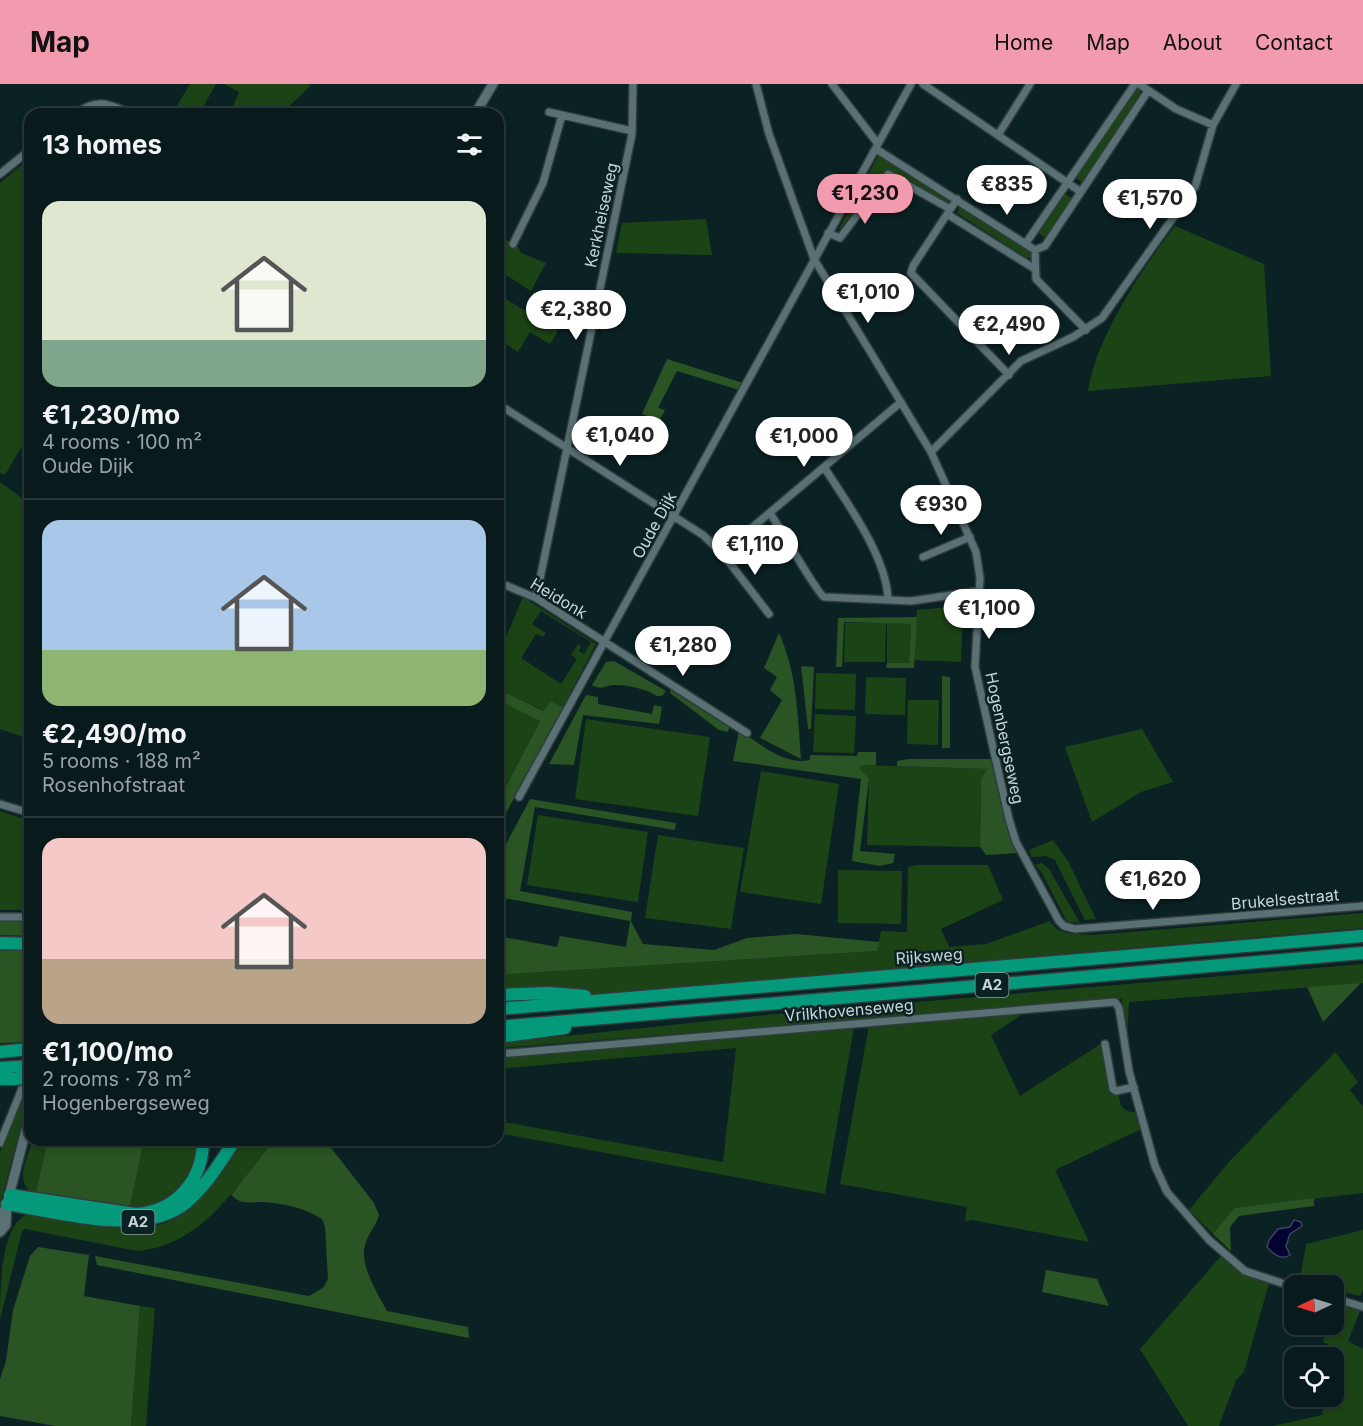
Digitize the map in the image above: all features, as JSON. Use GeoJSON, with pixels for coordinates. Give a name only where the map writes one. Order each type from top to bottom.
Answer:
{"type":"FeatureCollection","features":[{"type":"Feature","properties":{"kind":"highway","name":"Rijksweg"},"geometry":{"type":"LineString","coordinates":[[504,1008],[1363,936]]}},
{"type":"Feature","properties":{"kind":"highway"},"geometry":{"type":"LineString","coordinates":[[0,943],[24,944]]}},
{"type":"Feature","properties":{"kind":"highway","name":"Rijksweg"},"geometry":{"type":"LineString","coordinates":[[504,1026],[1363,953]]}},
{"type":"Feature","properties":{"kind":"highway","name":"A2"},"geometry":{"type":"LineString","coordinates":[[504,995],[549,993],[619,998]]}},
{"type":"Feature","properties":{"kind":"highway","name":"A2"},"geometry":{"type":"LineString","coordinates":[[504,1036],[553,1030],[621,1016]]}},
{"type":"Feature","properties":{"kind":"highway"},"geometry":{"type":"LineString","coordinates":[[0,1052],[24,1050]]}},
{"type":"Feature","properties":{"kind":"highway"},"geometry":{"type":"LineString","coordinates":[[0,1068],[24,1076]]}},
{"type":"Feature","properties":{"kind":"highway"},"geometry":{"type":"LineString","coordinates":[[0,1079],[24,1068]]}},
{"type":"Feature","properties":{"kind":"highway","name":"A2"},"geometry":{"type":"LineString","coordinates":[[9,1199],[135,1214],[153,1211],[176,1200],[193,1181],[201,1164],[202,1146]]}},
{"type":"Feature","properties":{"kind":"highway","name":"A2"},"geometry":{"type":"LineString","coordinates":[[9,1199],[128,1221],[153,1219],[175,1210],[192,1197],[231,1146]]}},
{"type":"Feature","properties":{"kind":"main road"},"geometry":{"type":"LineString","coordinates":[[479,108],[493,84]]}},
{"type":"Feature","properties":{"kind":"main road"},"geometry":{"type":"LineString","coordinates":[[0,1231],[6,1225],[9,1199],[24,1138]]}},
{"type":"Feature","properties":{"kind":"main road"},"geometry":{"type":"LineString","coordinates":[[0,1220],[9,1199]]}},
{"type":"Feature","properties":{"kind":"street","name":"Kerkheiseweg"},"geometry":{"type":"LineString","coordinates":[[536,598],[632,131],[633,84]]}},
{"type":"Feature","properties":{"kind":"street","name":"Hogenbergseweg"},"geometry":{"type":"LineString","coordinates":[[756,84],[772,143],[814,259],[932,452],[970,537],[978,566],[980,591],[975,667],[1009,819],[1029,866]]}},
{"type":"Feature","properties":{"kind":"street"},"geometry":{"type":"LineString","coordinates":[[832,84],[877,146],[1035,250]]}},
{"type":"Feature","properties":{"kind":"street","name":"Oude Dijk"},"geometry":{"type":"LineString","coordinates":[[519,797],[911,84]]}},
{"type":"Feature","properties":{"kind":"street"},"geometry":{"type":"LineString","coordinates":[[923,84],[1081,192]]}},
{"type":"Feature","properties":{"kind":"street"},"geometry":{"type":"LineString","coordinates":[[998,135],[1030,84]]}},
{"type":"Feature","properties":{"kind":"street"},"geometry":{"type":"LineString","coordinates":[[1026,243],[1137,84],[1176,109],[1213,125]]}},
{"type":"Feature","properties":{"kind":"street"},"geometry":{"type":"LineString","coordinates":[[932,452],[1031,355],[1086,330],[1102,318],[1196,187],[1213,125],[1236,84]]}},
{"type":"Feature","properties":{"kind":"street"},"geometry":{"type":"LineString","coordinates":[[1035,250],[1045,246],[1148,91]]}},
{"type":"Feature","properties":{"kind":"street"},"geometry":{"type":"LineString","coordinates":[[86,108],[96,103],[106,103],[118,108]]}},
{"type":"Feature","properties":{"kind":"street"},"geometry":{"type":"LineString","coordinates":[[549,112],[632,131]]}},
{"type":"Feature","properties":{"kind":"street"},"geometry":{"type":"LineString","coordinates":[[513,244],[543,183],[562,115]]}},
{"type":"Feature","properties":{"kind":"street"},"geometry":{"type":"LineString","coordinates":[[0,174],[24,155]]}},
{"type":"Feature","properties":{"kind":"street"},"geometry":{"type":"LineString","coordinates":[[828,233],[840,238],[888,174],[1035,269]]}},
{"type":"Feature","properties":{"kind":"street"},"geometry":{"type":"LineString","coordinates":[[957,199],[913,266],[911,273],[1009,375]]}},
{"type":"Feature","properties":{"kind":"street"},"geometry":{"type":"LineString","coordinates":[[1035,250],[1036,279],[1086,330]]}},
{"type":"Feature","properties":{"kind":"street"},"geometry":{"type":"LineString","coordinates":[[722,553],[900,402]]}},
{"type":"Feature","properties":{"kind":"street"},"geometry":{"type":"LineString","coordinates":[[504,408],[703,535],[722,553],[769,614]]}},
{"type":"Feature","properties":{"kind":"street"},"geometry":{"type":"LineString","coordinates":[[824,467],[853,513],[878,561],[886,579],[888,600]]}},
{"type":"Feature","properties":{"kind":"street"},"geometry":{"type":"LineString","coordinates":[[770,513],[793,546],[816,590],[824,597],[932,600],[980,591]]}},
{"type":"Feature","properties":{"kind":"street"},"geometry":{"type":"LineString","coordinates":[[923,557],[970,537]]}},
{"type":"Feature","properties":{"kind":"street","name":"Heidonk"},"geometry":{"type":"LineString","coordinates":[[504,585],[536,598],[747,733]]}},
{"type":"Feature","properties":{"kind":"street"},"geometry":{"type":"LineString","coordinates":[[0,804],[24,811]]}},
{"type":"Feature","properties":{"kind":"street","name":"Brukelsestraat"},"geometry":{"type":"LineString","coordinates":[[1029,866],[1059,921],[1064,926],[1076,929],[1363,906]]}},
{"type":"Feature","properties":{"kind":"street"},"geometry":{"type":"LineString","coordinates":[[0,917],[24,917]]}},
{"type":"Feature","properties":{"kind":"street","name":"Vrilkhovenseweg"},"geometry":{"type":"LineString","coordinates":[[504,1053],[1112,1002],[1119,1008],[1126,1058],[1160,1180],[1176,1204],[1209,1240],[1245,1270],[1284,1284]]}},
{"type":"Feature","properties":{"kind":"street"},"geometry":{"type":"LineString","coordinates":[[1105,1044],[1113,1089],[1116,1091],[1134,1087]]}},
{"type":"Feature","properties":{"kind":"street"},"geometry":{"type":"LineString","coordinates":[[0,1143],[24,1083]]}},
{"type":"Feature","properties":{"kind":"street"},"geometry":{"type":"LineString","coordinates":[[1344,1301],[1362,1306]]}},
{"type":"Feature","properties":{"kind":"green space"},"geometry":{"type":"Polygon","coordinates":[[[190,84],[216,84],[202,108],[176,108],[190,84]]]}},
{"type":"Feature","properties":{"kind":"green space"},"geometry":{"type":"Polygon","coordinates":[[[224,84],[311,85],[287,108],[232,108],[239,92],[224,84]]]}},
{"type":"Feature","properties":{"kind":"green space"},"geometry":{"type":"Polygon","coordinates":[[[1137,86],[1142,96],[1083,183],[1075,177],[1137,86]]]}},
{"type":"Feature","properties":{"kind":"green space"},"geometry":{"type":"Polygon","coordinates":[[[879,154],[951,201],[947,204],[888,172],[837,232],[879,154]]]}},
{"type":"Feature","properties":{"kind":"green space"},"geometry":{"type":"Polygon","coordinates":[[[24,163],[24,442],[5,475],[0,473],[0,183],[24,163]]]}},
{"type":"Feature","properties":{"kind":"green space"},"geometry":{"type":"Polygon","coordinates":[[[1064,193],[1073,199],[1046,238],[1037,232],[1064,193]]]}},
{"type":"Feature","properties":{"kind":"green space"},"geometry":{"type":"Polygon","coordinates":[[[960,205],[1031,251],[1031,258],[1026,258],[957,213],[960,205]]]}},
{"type":"Feature","properties":{"kind":"green space"},"geometry":{"type":"Polygon","coordinates":[[[706,219],[712,255],[616,253],[622,223],[706,219]]]}},
{"type":"Feature","properties":{"kind":"green space"},"geometry":{"type":"Polygon","coordinates":[[[1175,226],[1264,264],[1271,376],[1088,391],[1101,348],[1122,304],[1175,226]]]}},
{"type":"Feature","properties":{"kind":"green space"},"geometry":{"type":"Polygon","coordinates":[[[504,239],[517,245],[521,253],[546,263],[531,291],[504,274],[504,239]]]}},
{"type":"Feature","properties":{"kind":"green space"},"geometry":{"type":"Polygon","coordinates":[[[504,298],[558,331],[550,344],[530,332],[518,352],[504,343],[504,298]]]}},
{"type":"Feature","properties":{"kind":"green space"},"geometry":{"type":"Polygon","coordinates":[[[667,359],[743,383],[739,390],[677,371],[658,408],[665,410],[648,442],[639,437],[649,417],[642,414],[667,359]]]}},
{"type":"Feature","properties":{"kind":"green space"},"geometry":{"type":"Polygon","coordinates":[[[0,482],[24,500],[24,737],[0,729],[0,482]]]}},
{"type":"Feature","properties":{"kind":"green space"},"geometry":{"type":"Polygon","coordinates":[[[523,597],[596,644],[563,707],[550,701],[545,711],[504,692],[504,642],[523,597]],[[541,611],[532,624],[546,633],[543,637],[536,634],[521,658],[561,684],[577,659],[571,655],[578,644],[581,646],[579,651],[584,654],[591,642],[541,611]]]}},
{"type":"Feature","properties":{"kind":"green space"},"geometry":{"type":"Polygon","coordinates":[[[963,606],[961,662],[913,660],[917,610],[963,606]]]}},
{"type":"Feature","properties":{"kind":"green space"},"geometry":{"type":"Polygon","coordinates":[[[917,617],[914,668],[886,668],[887,663],[909,663],[911,624],[844,622],[842,667],[836,667],[838,618],[917,617]]]}},
{"type":"Feature","properties":{"kind":"green space"},"geometry":{"type":"Polygon","coordinates":[[[845,623],[886,623],[885,662],[844,662],[845,623]]]}},
{"type":"Feature","properties":{"kind":"green space"},"geometry":{"type":"Polygon","coordinates":[[[887,623],[911,624],[909,663],[887,663],[887,623]]]}},
{"type":"Feature","properties":{"kind":"green space"},"geometry":{"type":"Polygon","coordinates":[[[779,633],[793,679],[801,759],[760,738],[782,700],[770,690],[777,677],[764,668],[779,633]]]}},
{"type":"Feature","properties":{"kind":"green space"},"geometry":{"type":"Polygon","coordinates":[[[614,661],[666,691],[662,696],[657,696],[632,687],[615,685],[598,688],[592,685],[606,662],[614,661]]]}},
{"type":"Feature","properties":{"kind":"green space"},"geometry":{"type":"Polygon","coordinates":[[[801,666],[814,667],[811,729],[808,729],[801,666]]]}},
{"type":"Feature","properties":{"kind":"green space"},"geometry":{"type":"Polygon","coordinates":[[[816,673],[856,674],[855,710],[815,709],[816,673]]]}},
{"type":"Feature","properties":{"kind":"green space"},"geometry":{"type":"Polygon","coordinates":[[[942,676],[950,677],[950,748],[942,748],[942,676]]]}},
{"type":"Feature","properties":{"kind":"green space"},"geometry":{"type":"Polygon","coordinates":[[[866,677],[906,678],[905,715],[865,714],[866,677]]]}},
{"type":"Feature","properties":{"kind":"green space"},"geometry":{"type":"Polygon","coordinates":[[[671,686],[730,725],[728,732],[719,730],[670,693],[671,686]]]}},
{"type":"Feature","properties":{"kind":"green space"},"geometry":{"type":"Polygon","coordinates":[[[504,692],[544,711],[550,701],[563,707],[504,817],[504,790],[540,721],[504,703],[504,692]]]}},
{"type":"Feature","properties":{"kind":"green space"},"geometry":{"type":"Polygon","coordinates":[[[586,695],[598,697],[598,704],[652,714],[654,705],[662,707],[659,724],[583,715],[574,765],[549,764],[586,695]]]}},
{"type":"Feature","properties":{"kind":"green space"},"geometry":{"type":"Polygon","coordinates":[[[908,700],[939,700],[938,745],[907,744],[908,700]]]}},
{"type":"Feature","properties":{"kind":"green space"},"geometry":{"type":"Polygon","coordinates":[[[504,703],[540,721],[504,790],[504,703]]]}},
{"type":"Feature","properties":{"kind":"green space"},"geometry":{"type":"Polygon","coordinates":[[[815,714],[856,716],[854,753],[813,752],[815,714]]]}},
{"type":"Feature","properties":{"kind":"green space"},"geometry":{"type":"Polygon","coordinates":[[[586,719],[710,737],[698,816],[575,799],[586,719]]]}},
{"type":"Feature","properties":{"kind":"green space"},"geometry":{"type":"Polygon","coordinates":[[[1142,729],[1173,782],[1141,792],[1092,822],[1065,747],[1142,729]]]}},
{"type":"Feature","properties":{"kind":"green space"},"geometry":{"type":"Polygon","coordinates":[[[739,730],[764,747],[791,760],[810,760],[810,755],[857,756],[858,752],[876,752],[876,765],[864,765],[859,768],[869,779],[860,851],[895,854],[893,863],[880,866],[852,861],[861,779],[733,761],[739,730]]]}},
{"type":"Feature","properties":{"kind":"green space"},"geometry":{"type":"Polygon","coordinates":[[[992,759],[1017,853],[986,855],[980,847],[981,779],[987,769],[897,766],[897,761],[992,759]]]}},
{"type":"Feature","properties":{"kind":"green space"},"geometry":{"type":"Polygon","coordinates":[[[864,765],[988,769],[981,779],[980,847],[867,845],[869,779],[858,768],[864,765]]]}},
{"type":"Feature","properties":{"kind":"green space"},"geometry":{"type":"Polygon","coordinates":[[[761,771],[839,784],[821,904],[740,892],[761,771]]]}},
{"type":"Feature","properties":{"kind":"green space"},"geometry":{"type":"Polygon","coordinates":[[[530,799],[676,823],[675,830],[535,807],[520,891],[632,912],[631,921],[643,944],[714,950],[747,938],[796,934],[879,942],[877,951],[504,975],[504,937],[557,947],[560,936],[626,947],[630,921],[504,898],[504,848],[530,799]]]}},
{"type":"Feature","properties":{"kind":"green space"},"geometry":{"type":"Polygon","coordinates":[[[0,811],[24,819],[24,910],[0,910],[0,811]]]}},
{"type":"Feature","properties":{"kind":"green space"},"geometry":{"type":"Polygon","coordinates":[[[538,815],[648,832],[638,902],[527,885],[538,815]]]}},
{"type":"Feature","properties":{"kind":"green space"},"geometry":{"type":"Polygon","coordinates":[[[658,835],[744,848],[731,929],[645,918],[658,835]]]}},
{"type":"Feature","properties":{"kind":"green space"},"geometry":{"type":"Polygon","coordinates":[[[1053,840],[1068,861],[1096,919],[1085,920],[1055,860],[1046,856],[1032,857],[1029,850],[1053,840]]]}},
{"type":"Feature","properties":{"kind":"green space"},"geometry":{"type":"Polygon","coordinates":[[[1042,863],[1049,869],[1080,923],[1067,922],[1042,873],[1035,865],[1042,863]]]}},
{"type":"Feature","properties":{"kind":"green space"},"geometry":{"type":"Polygon","coordinates":[[[988,865],[1003,900],[941,929],[949,947],[986,944],[1050,921],[1063,932],[1093,935],[1363,913],[1363,928],[591,995],[504,996],[504,975],[877,951],[881,931],[907,932],[908,867],[988,865]]]}},
{"type":"Feature","properties":{"kind":"green space"},"geometry":{"type":"Polygon","coordinates":[[[838,870],[902,871],[901,924],[838,923],[838,870]]]}},
{"type":"Feature","properties":{"kind":"green space"},"geometry":{"type":"Polygon","coordinates":[[[0,919],[24,919],[24,936],[0,935],[0,919]]]}},
{"type":"Feature","properties":{"kind":"green space"},"geometry":{"type":"Polygon","coordinates":[[[0,948],[24,949],[24,1042],[0,1043],[0,948]]]}},
{"type":"Feature","properties":{"kind":"green space"},"geometry":{"type":"Polygon","coordinates":[[[1363,964],[1363,983],[1129,1002],[1127,1044],[1122,999],[504,1048],[504,1042],[776,1014],[1363,964]]]}},
{"type":"Feature","properties":{"kind":"green space"},"geometry":{"type":"Polygon","coordinates":[[[1361,983],[1323,1022],[1307,987],[1361,983]]]}},
{"type":"Feature","properties":{"kind":"green space"},"geometry":{"type":"Polygon","coordinates":[[[1023,1014],[991,1035],[1020,1096],[1107,1040],[1121,1106],[1127,1111],[1137,1113],[1141,1129],[1055,1170],[1089,1242],[972,1220],[965,1221],[967,1207],[840,1184],[869,1025],[1023,1014]]]}},
{"type":"Feature","properties":{"kind":"green space"},"geometry":{"type":"Polygon","coordinates":[[[854,1027],[825,1194],[504,1134],[504,1122],[723,1162],[736,1048],[504,1068],[504,1056],[854,1027]]]}},
{"type":"Feature","properties":{"kind":"green space"},"geometry":{"type":"Polygon","coordinates":[[[1335,1052],[1358,1082],[1350,1090],[1363,1107],[1363,1193],[1234,1208],[1213,1234],[1189,1210],[1229,1162],[1335,1052]]]}},
{"type":"Feature","properties":{"kind":"green space"},"geometry":{"type":"Polygon","coordinates":[[[24,1090],[24,1114],[0,1204],[0,1152],[24,1090]]]}},
{"type":"Feature","properties":{"kind":"green space"},"geometry":{"type":"Polygon","coordinates":[[[31,1146],[47,1146],[35,1195],[28,1190],[25,1184],[23,1177],[31,1146]]]}},
{"type":"Feature","properties":{"kind":"green space"},"geometry":{"type":"Polygon","coordinates":[[[47,1146],[143,1146],[130,1207],[35,1195],[47,1146]]]}},
{"type":"Feature","properties":{"kind":"green space"},"geometry":{"type":"Polygon","coordinates":[[[143,1146],[196,1146],[191,1166],[178,1188],[157,1202],[130,1207],[143,1146]]]}},
{"type":"Feature","properties":{"kind":"green space"},"geometry":{"type":"Polygon","coordinates":[[[239,1146],[269,1146],[216,1211],[199,1226],[160,1247],[137,1251],[25,1229],[22,1231],[0,1320],[4,1256],[14,1227],[22,1217],[33,1214],[116,1228],[157,1225],[176,1218],[192,1206],[239,1146]]]}},
{"type":"Feature","properties":{"kind":"green space"},"geometry":{"type":"Polygon","coordinates":[[[269,1146],[330,1146],[374,1203],[379,1215],[368,1237],[364,1253],[370,1279],[387,1311],[468,1327],[469,1338],[97,1265],[95,1256],[309,1296],[324,1287],[328,1279],[325,1227],[322,1219],[293,1207],[262,1202],[242,1202],[231,1195],[269,1146]]]}},
{"type":"Feature","properties":{"kind":"green space"},"geometry":{"type":"Polygon","coordinates":[[[1314,1198],[1314,1206],[1239,1216],[1230,1227],[1231,1251],[1213,1234],[1234,1208],[1314,1198]]]}},
{"type":"Feature","properties":{"kind":"green space"},"geometry":{"type":"Polygon","coordinates":[[[1363,1230],[1363,1290],[1360,1296],[1344,1292],[1344,1275],[1301,1275],[1306,1244],[1363,1230]]]}},
{"type":"Feature","properties":{"kind":"green space"},"geometry":{"type":"Polygon","coordinates":[[[38,1247],[89,1255],[84,1296],[140,1306],[131,1426],[55,1426],[0,1416],[0,1379],[6,1361],[13,1310],[30,1256],[38,1247]]]}},
{"type":"Feature","properties":{"kind":"green space"},"geometry":{"type":"Polygon","coordinates":[[[1222,1255],[1239,1272],[1269,1283],[1244,1372],[1236,1380],[1219,1426],[1188,1426],[1140,1349],[1222,1255]]]}},
{"type":"Feature","properties":{"kind":"green space"},"geometry":{"type":"Polygon","coordinates":[[[1046,1270],[1097,1279],[1109,1306],[1042,1292],[1046,1270]]]}},
{"type":"Feature","properties":{"kind":"green space"},"geometry":{"type":"Polygon","coordinates":[[[140,1306],[155,1308],[146,1426],[131,1426],[140,1306]]]}},
{"type":"Feature","properties":{"kind":"green space"},"geometry":{"type":"Polygon","coordinates":[[[1344,1306],[1360,1311],[1348,1341],[1363,1349],[1363,1426],[1273,1426],[1322,1415],[1324,1407],[1344,1407],[1344,1347],[1334,1347],[1323,1342],[1325,1335],[1344,1335],[1344,1306]]]}},
{"type":"Feature","properties":{"kind":"shaded area"},"geometry":{"type":"Polygon","coordinates":[[[1294,1220],[1301,1222],[1302,1226],[1290,1234],[1286,1246],[1290,1255],[1277,1256],[1267,1247],[1269,1240],[1278,1229],[1290,1227],[1294,1220]]]}}]}
